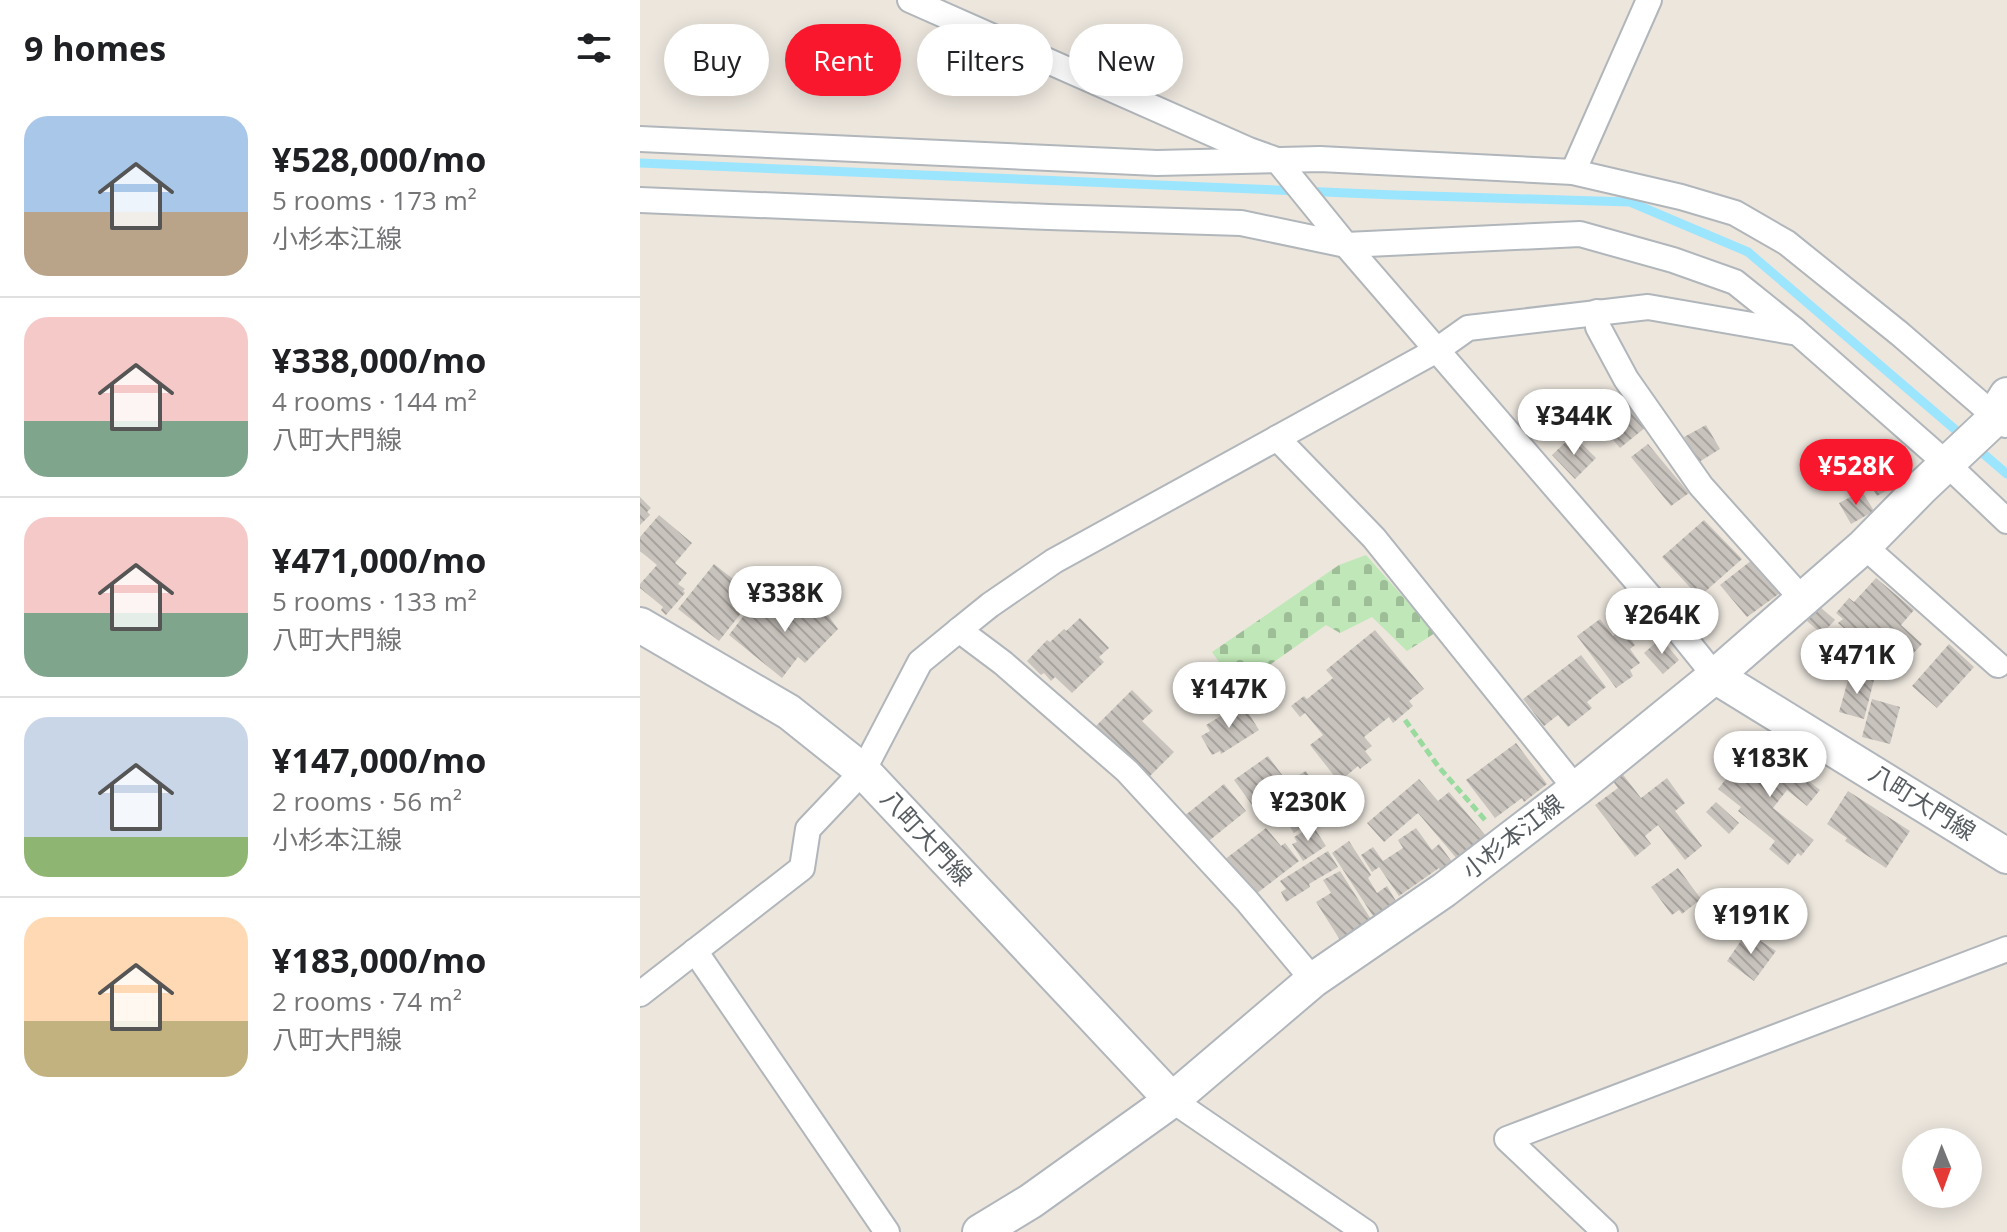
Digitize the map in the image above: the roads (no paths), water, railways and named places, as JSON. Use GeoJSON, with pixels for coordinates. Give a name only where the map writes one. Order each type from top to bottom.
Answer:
{"type":"FeatureCollection","features":[{"type":"Feature","properties":{"kind":"main road","name":"小杉本江線"},"geometry":{"type":"LineString","coordinates":[[980,1232],[1031,1201],[1172,1100],[1313,980],[1444,890],[1576,789],[1803,600],[1864,546],[1999,415]]}},
{"type":"Feature","properties":{"kind":"main road","name":"八町大門線"},"geometry":{"type":"LineString","coordinates":[[640,625],[789,712],[863,771],[1172,1100]]}},
{"type":"Feature","properties":{"kind":"main road","name":"八町大門線"},"geometry":{"type":"LineString","coordinates":[[1715,676],[2007,856]]}},
{"type":"Feature","properties":{"kind":"street"},"geometry":{"type":"LineString","coordinates":[[910,0],[1277,160],[1346,245],[1715,676]]}},
{"type":"Feature","properties":{"kind":"street"},"geometry":{"type":"LineString","coordinates":[[1573,172],[1649,0]]}},
{"type":"Feature","properties":{"kind":"street"},"geometry":{"type":"LineString","coordinates":[[640,139],[1157,163],[1320,159],[1573,172],[1735,213],[1787,243],[1999,415]]}},
{"type":"Feature","properties":{"kind":"street"},"geometry":{"type":"LineString","coordinates":[[640,200],[1241,223],[1346,245],[1580,234],[1673,260],[1735,282],[1951,461],[2007,521]]}},
{"type":"Feature","properties":{"kind":"street"},"geometry":{"type":"LineString","coordinates":[[640,994],[802,868],[808,829],[863,771],[920,662],[990,605],[1054,561],[1437,350],[1468,328],[1648,307],[1798,333]]}},
{"type":"Feature","properties":{"kind":"street"},"geometry":{"type":"LineString","coordinates":[[1597,312],[1598,327],[1626,379],[1701,486],[1803,600]]}},
{"type":"Feature","properties":{"kind":"street"},"geometry":{"type":"LineString","coordinates":[[1277,438],[1374,538],[1576,789]]}},
{"type":"Feature","properties":{"kind":"street"},"geometry":{"type":"LineString","coordinates":[[1864,546],[1998,665]]}},
{"type":"Feature","properties":{"kind":"street"},"geometry":{"type":"LineString","coordinates":[[959,630],[1003,663],[1127,771],[1247,901],[1313,980]]}},
{"type":"Feature","properties":{"kind":"street"},"geometry":{"type":"LineString","coordinates":[[1605,1232],[1507,1139],[2007,949]]}},
{"type":"Feature","properties":{"kind":"street"},"geometry":{"type":"LineString","coordinates":[[695,951],[887,1232]]}},
{"type":"Feature","properties":{"kind":"street"},"geometry":{"type":"LineString","coordinates":[[1172,1100],[1365,1232]]}},
{"type":"Feature","properties":{"kind":"waterway"},"geometry":{"type":"LineString","coordinates":[[640,163],[1630,202],[1748,252],[2007,474]]}}]}
